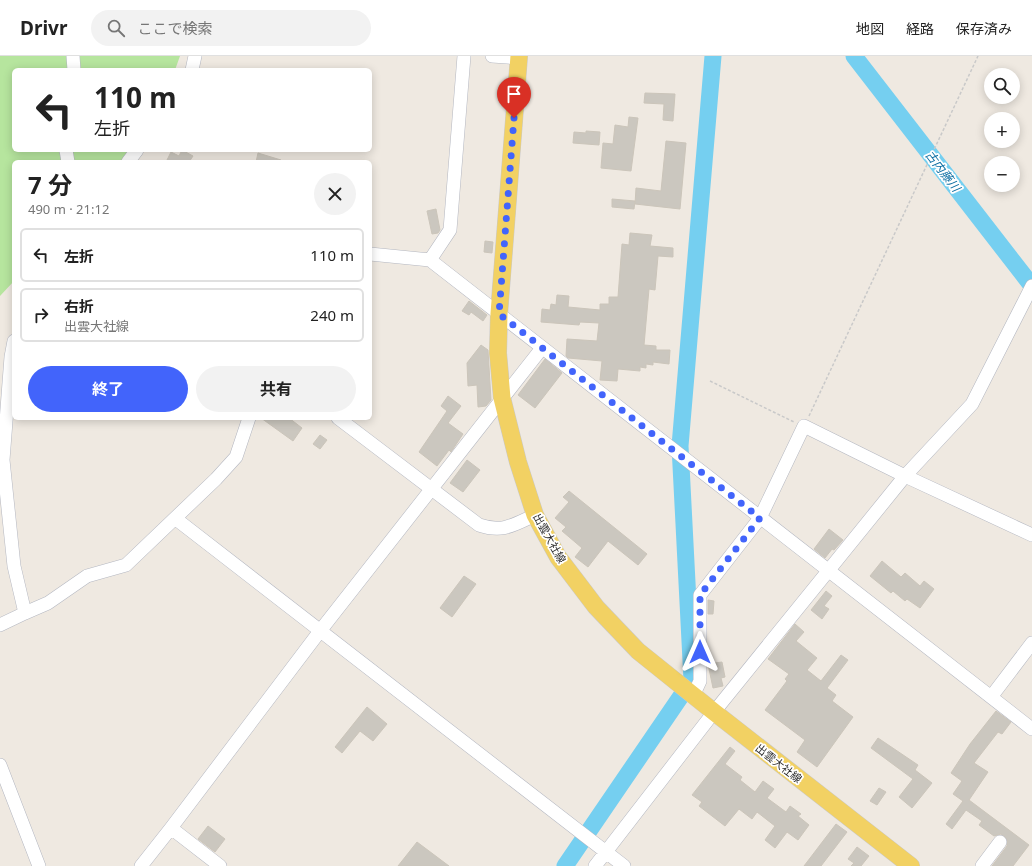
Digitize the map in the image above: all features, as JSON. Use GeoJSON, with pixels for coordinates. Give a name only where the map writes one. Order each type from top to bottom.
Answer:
{"type":"FeatureCollection","features":[{"type":"Feature","properties":{"kind":"main road","name":"出雲大社線"},"geometry":{"type":"LineString","coordinates":[[519,57],[499,314],[498,353],[502,398],[518,462],[536,516],[558,557],[596,607],[638,651],[676,683],[911,866]]}},
{"type":"Feature","properties":{"kind":"street"},"geometry":{"type":"LineString","coordinates":[[72,56],[74,68]]}},
{"type":"Feature","properties":{"kind":"street"},"geometry":{"type":"LineString","coordinates":[[192,68],[195,56]]}},
{"type":"Feature","properties":{"kind":"street"},"geometry":{"type":"LineString","coordinates":[[430,260],[450,230],[464,56]]}},
{"type":"Feature","properties":{"kind":"street"},"geometry":{"type":"LineString","coordinates":[[492,56],[519,57]]}},
{"type":"Feature","properties":{"kind":"street"},"geometry":{"type":"LineString","coordinates":[[372,254],[430,260],[670,449],[1032,729]]}},
{"type":"Feature","properties":{"kind":"street"},"geometry":{"type":"LineString","coordinates":[[595,866],[714,712],[904,476],[972,404],[1025,304],[1032,286]]}},
{"type":"Feature","properties":{"kind":"street"},"geometry":{"type":"LineString","coordinates":[[141,866],[320,631],[542,348]]}},
{"type":"Feature","properties":{"kind":"street"},"geometry":{"type":"LineString","coordinates":[[12,352],[3,460],[14,566],[25,612]]}},
{"type":"Feature","properties":{"kind":"street"},"geometry":{"type":"LineString","coordinates":[[0,625],[25,612],[48,603],[87,576],[126,565],[176,519],[236,457],[248,420]]}},
{"type":"Feature","properties":{"kind":"street"},"geometry":{"type":"LineString","coordinates":[[341,420],[479,525],[493,530],[508,528],[536,516]]}},
{"type":"Feature","properties":{"kind":"street"},"geometry":{"type":"LineString","coordinates":[[692,695],[700,681],[700,595],[760,518],[804,426],[904,476],[1032,535]]}},
{"type":"Feature","properties":{"kind":"street"},"geometry":{"type":"LineString","coordinates":[[176,519],[593,844],[624,866]]}},
{"type":"Feature","properties":{"kind":"street"},"geometry":{"type":"LineString","coordinates":[[992,697],[1032,643]]}},
{"type":"Feature","properties":{"kind":"street"},"geometry":{"type":"LineString","coordinates":[[0,765],[39,866]]}},
{"type":"Feature","properties":{"kind":"street"},"geometry":{"type":"LineString","coordinates":[[171,828],[220,866]]}},
{"type":"Feature","properties":{"kind":"street"},"geometry":{"type":"LineString","coordinates":[[982,866],[1000,842]]}},
{"type":"Feature","properties":{"kind":"path"},"geometry":{"type":"LineString","coordinates":[[710,381],[804,426],[926,164],[940,140],[978,56]]}},
{"type":"Feature","properties":{"kind":"green space"},"geometry":{"type":"Polygon","coordinates":[[[0,56],[180,56],[176,68],[12,68],[12,152],[128,152],[122,160],[12,160],[12,283],[0,296],[0,56]]]}},
{"type":"Feature","properties":{"kind":"building"},"geometry":{"type":"Polygon","coordinates":[[[645,93],[675,94],[673,121],[663,120],[664,104],[644,103],[645,93]]]}},
{"type":"Feature","properties":{"kind":"building"},"geometry":{"type":"Polygon","coordinates":[[[629,117],[638,118],[631,171],[601,168],[603,143],[613,144],[615,125],[628,127],[629,117]]]}},
{"type":"Feature","properties":{"kind":"building"},"geometry":{"type":"Polygon","coordinates":[[[586,131],[600,132],[599,145],[573,143],[574,132],[586,133],[586,131]]]}},
{"type":"Feature","properties":{"kind":"building"},"geometry":{"type":"Polygon","coordinates":[[[666,141],[686,143],[680,209],[635,204],[636,188],[661,191],[666,141]]]}},
{"type":"Feature","properties":{"kind":"building"},"geometry":{"type":"Polygon","coordinates":[[[171,152],[179,156],[181,152],[186,152],[193,156],[190,160],[167,160],[171,152]]]}},
{"type":"Feature","properties":{"kind":"building"},"geometry":{"type":"Polygon","coordinates":[[[258,153],[281,160],[256,160],[258,153]]]}},
{"type":"Feature","properties":{"kind":"building"},"geometry":{"type":"Polygon","coordinates":[[[612,199],[635,201],[634,209],[612,207],[612,199]]]}},
{"type":"Feature","properties":{"kind":"building"},"geometry":{"type":"Polygon","coordinates":[[[436,209],[440,230],[438,233],[432,234],[427,211],[436,209]]]}},
{"type":"Feature","properties":{"kind":"building"},"geometry":{"type":"Polygon","coordinates":[[[630,233],[652,235],[650,246],[673,248],[673,257],[658,256],[655,290],[649,289],[644,345],[656,346],[656,350],[670,350],[669,364],[653,362],[653,365],[646,364],[646,368],[640,367],[640,371],[618,369],[617,381],[600,380],[602,361],[568,358],[566,356],[567,339],[597,341],[599,323],[580,322],[579,325],[541,322],[542,309],[550,310],[551,304],[556,305],[557,295],[569,296],[568,307],[600,310],[600,304],[609,304],[609,297],[618,297],[622,244],[629,245],[630,233]]]}},
{"type":"Feature","properties":{"kind":"building"},"geometry":{"type":"Polygon","coordinates":[[[485,241],[493,242],[492,253],[484,252],[485,241]]]}},
{"type":"Feature","properties":{"kind":"building"},"geometry":{"type":"Polygon","coordinates":[[[469,301],[487,315],[483,321],[471,312],[469,315],[462,311],[469,301]]]}},
{"type":"Feature","properties":{"kind":"building"},"geometry":{"type":"Polygon","coordinates":[[[481,345],[488,350],[491,400],[486,406],[478,407],[477,385],[468,386],[467,363],[481,345]]]}},
{"type":"Feature","properties":{"kind":"building"},"geometry":{"type":"Polygon","coordinates":[[[545,359],[562,373],[535,408],[518,395],[545,359]]]}},
{"type":"Feature","properties":{"kind":"building"},"geometry":{"type":"Polygon","coordinates":[[[448,396],[461,406],[448,423],[463,434],[451,452],[449,450],[437,466],[419,452],[447,411],[441,406],[448,396]]]}},
{"type":"Feature","properties":{"kind":"building"},"geometry":{"type":"Polygon","coordinates":[[[264,420],[292,420],[302,428],[293,441],[264,420]]]}},
{"type":"Feature","properties":{"kind":"building"},"geometry":{"type":"Polygon","coordinates":[[[320,435],[327,440],[320,449],[313,444],[320,435]]]}},
{"type":"Feature","properties":{"kind":"building"},"geometry":{"type":"Polygon","coordinates":[[[467,460],[480,470],[463,492],[450,483],[467,460]]]}},
{"type":"Feature","properties":{"kind":"building"},"geometry":{"type":"Polygon","coordinates":[[[569,491],[647,554],[638,565],[608,541],[588,567],[575,557],[582,548],[562,531],[566,527],[555,518],[569,502],[563,497],[569,491]]]}},
{"type":"Feature","properties":{"kind":"building"},"geometry":{"type":"Polygon","coordinates":[[[829,529],[843,540],[834,550],[832,549],[825,558],[814,549],[829,529]]]}},
{"type":"Feature","properties":{"kind":"building"},"geometry":{"type":"Polygon","coordinates":[[[882,561],[901,577],[905,573],[920,586],[924,581],[934,589],[920,608],[907,599],[905,601],[893,591],[891,593],[870,576],[882,561]]]}},
{"type":"Feature","properties":{"kind":"building"},"geometry":{"type":"Polygon","coordinates":[[[464,576],[476,584],[452,617],[440,608],[464,576]]]}},
{"type":"Feature","properties":{"kind":"building"},"geometry":{"type":"Polygon","coordinates":[[[826,591],[832,596],[824,606],[829,609],[822,619],[811,610],[826,591]]]}},
{"type":"Feature","properties":{"kind":"building"},"geometry":{"type":"Polygon","coordinates":[[[708,600],[714,601],[713,614],[708,614],[708,600]]]}},
{"type":"Feature","properties":{"kind":"building"},"geometry":{"type":"Polygon","coordinates":[[[795,624],[804,632],[796,641],[817,658],[807,670],[821,681],[841,655],[848,660],[827,688],[836,695],[832,701],[853,717],[817,767],[797,752],[805,740],[765,710],[787,681],[785,679],[789,674],[768,659],[795,624]]]}},
{"type":"Feature","properties":{"kind":"building"},"geometry":{"type":"Polygon","coordinates":[[[722,662],[725,677],[721,678],[723,686],[713,688],[708,664],[722,662]]]}},
{"type":"Feature","properties":{"kind":"building"},"geometry":{"type":"Polygon","coordinates":[[[367,707],[387,724],[373,741],[360,731],[342,753],[335,747],[367,707]]]}},
{"type":"Feature","properties":{"kind":"building"},"geometry":{"type":"Polygon","coordinates":[[[996,711],[1011,722],[1002,734],[998,732],[974,763],[988,772],[969,800],[1029,845],[1013,866],[992,866],[1007,846],[1007,839],[1001,834],[994,836],[979,825],[982,821],[966,810],[952,829],[946,824],[963,801],[953,794],[962,781],[951,773],[970,744],[996,711]]]}},
{"type":"Feature","properties":{"kind":"building"},"geometry":{"type":"Polygon","coordinates":[[[878,738],[918,765],[915,770],[932,783],[912,808],[899,797],[913,779],[871,748],[878,738]]]}},
{"type":"Feature","properties":{"kind":"building"},"geometry":{"type":"Polygon","coordinates":[[[730,747],[735,751],[725,764],[742,777],[740,780],[755,792],[763,781],[774,789],[767,798],[786,812],[790,806],[801,814],[798,816],[809,825],[798,840],[787,832],[775,848],[765,840],[775,826],[757,812],[752,819],[739,809],[725,826],[699,806],[702,802],[692,795],[730,747]]]}},
{"type":"Feature","properties":{"kind":"building"},"geometry":{"type":"Polygon","coordinates":[[[879,788],[886,792],[877,805],[870,801],[879,788]]]}},
{"type":"Feature","properties":{"kind":"building"},"geometry":{"type":"Polygon","coordinates":[[[836,824],[847,832],[821,866],[804,866],[836,824]]]}},
{"type":"Feature","properties":{"kind":"building"},"geometry":{"type":"Polygon","coordinates":[[[208,826],[225,839],[215,852],[198,839],[208,826]]]}},
{"type":"Feature","properties":{"kind":"building"},"geometry":{"type":"Polygon","coordinates":[[[417,842],[449,866],[398,866],[417,842]]]}},
{"type":"Feature","properties":{"kind":"building"},"geometry":{"type":"Polygon","coordinates":[[[857,847],[869,856],[861,866],[851,866],[854,863],[848,859],[857,847]]]}},
{"type":"Feature","properties":{"kind":"waterway"},"geometry":{"type":"LineString","coordinates":[[565,866],[692,680],[680,446],[713,56]]}},
{"type":"Feature","properties":{"kind":"waterway","name":"古内藤川"},"geometry":{"type":"LineString","coordinates":[[854,56],[1032,286]]}},
{"type":"Feature","properties":{"kind":"route"},"geometry":{"type":"LineString","coordinates":[[514,118],[499,314],[760,518],[700,595],[700,652]]}}]}
